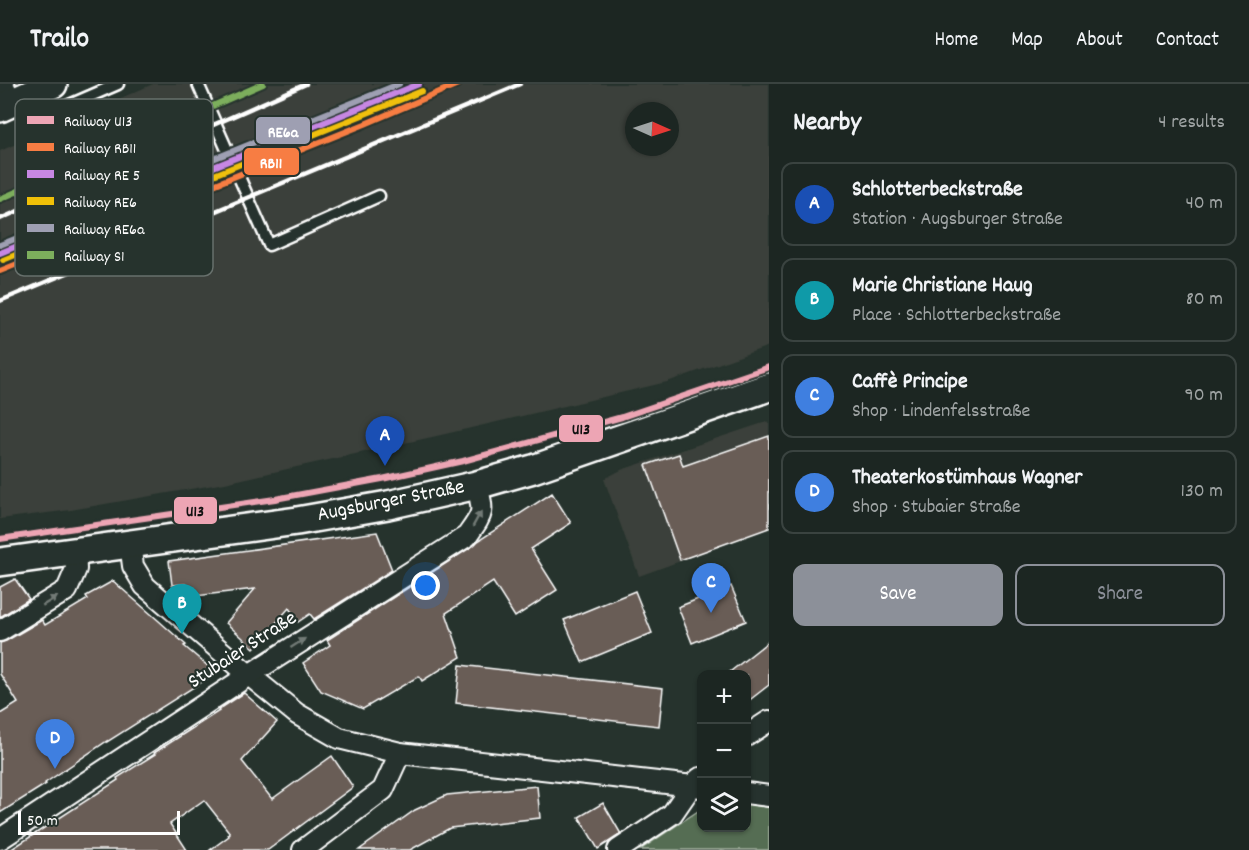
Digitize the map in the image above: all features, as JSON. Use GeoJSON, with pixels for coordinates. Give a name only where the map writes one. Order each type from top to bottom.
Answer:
{"type":"FeatureCollection","features":[{"type":"Feature","properties":{"kind":"main road"},"geometry":{"type":"LineString","coordinates":[[5,98],[53,84]]}},
{"type":"Feature","properties":{"kind":"main road","name":"Augsburger Straße"},"geometry":{"type":"LineString","coordinates":[[0,562],[297,521],[477,485],[599,447],[769,387]]}},
{"type":"Feature","properties":{"kind":"street","name":"Stubaier Straße"},"geometry":{"type":"LineString","coordinates":[[0,839],[249,675],[467,536],[483,507],[477,485]]}},
{"type":"Feature","properties":{"kind":"street"},"geometry":{"type":"LineString","coordinates":[[130,543],[134,566],[145,586],[297,714],[339,738],[400,753],[697,783]]}},
{"type":"Feature","properties":{"kind":"street"},"geometry":{"type":"LineString","coordinates":[[0,631],[67,590],[76,569],[75,551]]}},
{"type":"Feature","properties":{"kind":"street"},"geometry":{"type":"LineString","coordinates":[[751,733],[769,721]]}},
{"type":"Feature","properties":{"kind":"street"},"geometry":{"type":"LineString","coordinates":[[303,850],[383,790],[400,753]]}},
{"type":"Feature","properties":{"kind":"street"},"geometry":{"type":"LineString","coordinates":[[618,850],[672,814],[697,784]]}},
{"type":"Feature","properties":{"kind":"street"},"geometry":{"type":"LineString","coordinates":[[751,794],[769,796]]}},
{"type":"Feature","properties":{"kind":"lane"},"geometry":{"type":"LineString","coordinates":[[83,99],[118,84]]}},
{"type":"Feature","properties":{"kind":"lane"},"geometry":{"type":"LineString","coordinates":[[198,84],[205,99]]}},
{"type":"Feature","properties":{"kind":"lane"},"geometry":{"type":"LineString","coordinates":[[213,118],[269,245],[379,196]]}},
{"type":"Feature","properties":{"kind":"shaded area"},"geometry":{"type":"Polygon","coordinates":[[[153,84],[769,84],[769,346],[667,382],[225,483],[71,510],[0,519],[0,151],[15,144],[15,276],[213,276],[213,99],[119,99],[153,84]]]}},
{"type":"Feature","properties":{"kind":"shaded area"},"geometry":{"type":"Polygon","coordinates":[[[769,421],[769,529],[639,576],[604,479],[621,470],[769,421]]]}},
{"type":"Feature","properties":{"kind":"green space"},"geometry":{"type":"Polygon","coordinates":[[[751,805],[769,807],[769,850],[640,850],[697,812],[697,832],[751,832],[751,805]]]}},
{"type":"Feature","properties":{"kind":"building"},"geometry":{"type":"Polygon","coordinates":[[[769,436],[769,528],[680,560],[646,465],[679,454],[683,466],[769,436]]]}},
{"type":"Feature","properties":{"kind":"building"},"geometry":{"type":"Polygon","coordinates":[[[552,493],[571,523],[531,549],[557,590],[515,617],[493,582],[446,613],[461,657],[422,681],[419,676],[363,709],[321,691],[303,663],[330,645],[327,640],[552,493]]]}},
{"type":"Feature","properties":{"kind":"building"},"geometry":{"type":"Polygon","coordinates":[[[377,532],[392,570],[314,619],[310,614],[298,622],[289,608],[254,648],[226,623],[255,589],[187,597],[185,584],[172,585],[169,561],[377,532]]]}},
{"type":"Feature","properties":{"kind":"building"},"geometry":{"type":"Polygon","coordinates":[[[15,579],[29,599],[0,617],[0,587],[15,579]]]}},
{"type":"Feature","properties":{"kind":"building"},"geometry":{"type":"Polygon","coordinates":[[[113,581],[216,673],[107,741],[0,813],[0,714],[18,703],[0,674],[0,643],[42,620],[45,625],[88,599],[86,596],[113,581]]]}},
{"type":"Feature","properties":{"kind":"building"},"geometry":{"type":"Polygon","coordinates":[[[731,586],[746,621],[692,643],[678,607],[731,586]]]}},
{"type":"Feature","properties":{"kind":"building"},"geometry":{"type":"Polygon","coordinates":[[[635,591],[652,633],[582,662],[564,620],[635,591]]]}},
{"type":"Feature","properties":{"kind":"building"},"geometry":{"type":"Polygon","coordinates":[[[769,641],[769,685],[751,699],[751,670],[732,670],[769,641]]]}},
{"type":"Feature","properties":{"kind":"building"},"geometry":{"type":"Polygon","coordinates":[[[460,665],[663,688],[659,726],[456,703],[460,665]]]}},
{"type":"Feature","properties":{"kind":"building"},"geometry":{"type":"Polygon","coordinates":[[[244,693],[277,722],[242,761],[272,799],[332,756],[353,787],[268,850],[210,850],[230,833],[204,800],[170,824],[187,850],[10,850],[118,780],[117,778],[244,693]]]}},
{"type":"Feature","properties":{"kind":"building"},"geometry":{"type":"Polygon","coordinates":[[[537,786],[540,818],[450,828],[410,850],[359,850],[415,810],[447,795],[537,786]]]}},
{"type":"Feature","properties":{"kind":"building"},"geometry":{"type":"Polygon","coordinates":[[[603,803],[621,834],[598,849],[579,817],[603,803]]]}},
{"type":"Feature","properties":{"kind":"railway"},"geometry":{"type":"LineString","coordinates":[[213,125],[306,84]]}},
{"type":"Feature","properties":{"kind":"railway"},"geometry":{"type":"LineString","coordinates":[[213,212],[520,84]]}},
{"type":"Feature","properties":{"kind":"railway"},"geometry":{"type":"LineString","coordinates":[[0,219],[15,212]]}},
{"type":"Feature","properties":{"kind":"railway"},"geometry":{"type":"LineString","coordinates":[[0,301],[60,276]]}},
{"type":"Feature","properties":{"kind":"rail line","name":"S1"},"geometry":{"type":"LineString","coordinates":[[213,106],[263,84]]}},
{"type":"Feature","properties":{"kind":"rail line","name":"RE6a"},"geometry":{"type":"LineString","coordinates":[[213,159],[399,84]]}},
{"type":"Feature","properties":{"kind":"rail line","name":"RB11"},"geometry":{"type":"LineString","coordinates":[[213,185],[458,84]]}},
{"type":"Feature","properties":{"kind":"rail line","name":"RE6"},"geometry":{"type":"LineString","coordinates":[[213,175],[422,91]]}},
{"type":"Feature","properties":{"kind":"rail line","name":"S1"},"geometry":{"type":"LineString","coordinates":[[0,199],[15,192]]}},
{"type":"Feature","properties":{"kind":"rail line","name":"RE6a"},"geometry":{"type":"LineString","coordinates":[[0,245],[15,239]]}},
{"type":"Feature","properties":{"kind":"rail line","name":"RE6"},"geometry":{"type":"LineString","coordinates":[[3,260],[15,255]]}},
{"type":"Feature","properties":{"kind":"rail line","name":"RB11"},"geometry":{"type":"LineString","coordinates":[[0,271],[15,265]]}},
{"type":"Feature","properties":{"kind":"rail line","name":"U13"},"geometry":{"type":"LineString","coordinates":[[0,539],[275,499],[463,461],[622,417],[769,367]]}},
{"type":"Feature","properties":{"kind":"transit line"},"geometry":{"type":"LineString","coordinates":[[213,167],[419,84]]}},
{"type":"Feature","properties":{"kind":"transit line"},"geometry":{"type":"LineString","coordinates":[[0,253],[15,247]]}},
{"type":"Feature","properties":{"kind":"place","name":"Schlotterbeckstraße"},"geometry":{"type":"Point","coordinates":[385,466]}},
{"type":"Feature","properties":{"kind":"place","name":"Caffè Principe"},"geometry":{"type":"Point","coordinates":[711,613]}},
{"type":"Feature","properties":{"kind":"place","name":"Marie Christiane Haug"},"geometry":{"type":"Point","coordinates":[182,634]}},
{"type":"Feature","properties":{"kind":"place","name":"Theaterkostümhaus Wagner"},"geometry":{"type":"Point","coordinates":[55,769]}}]}
